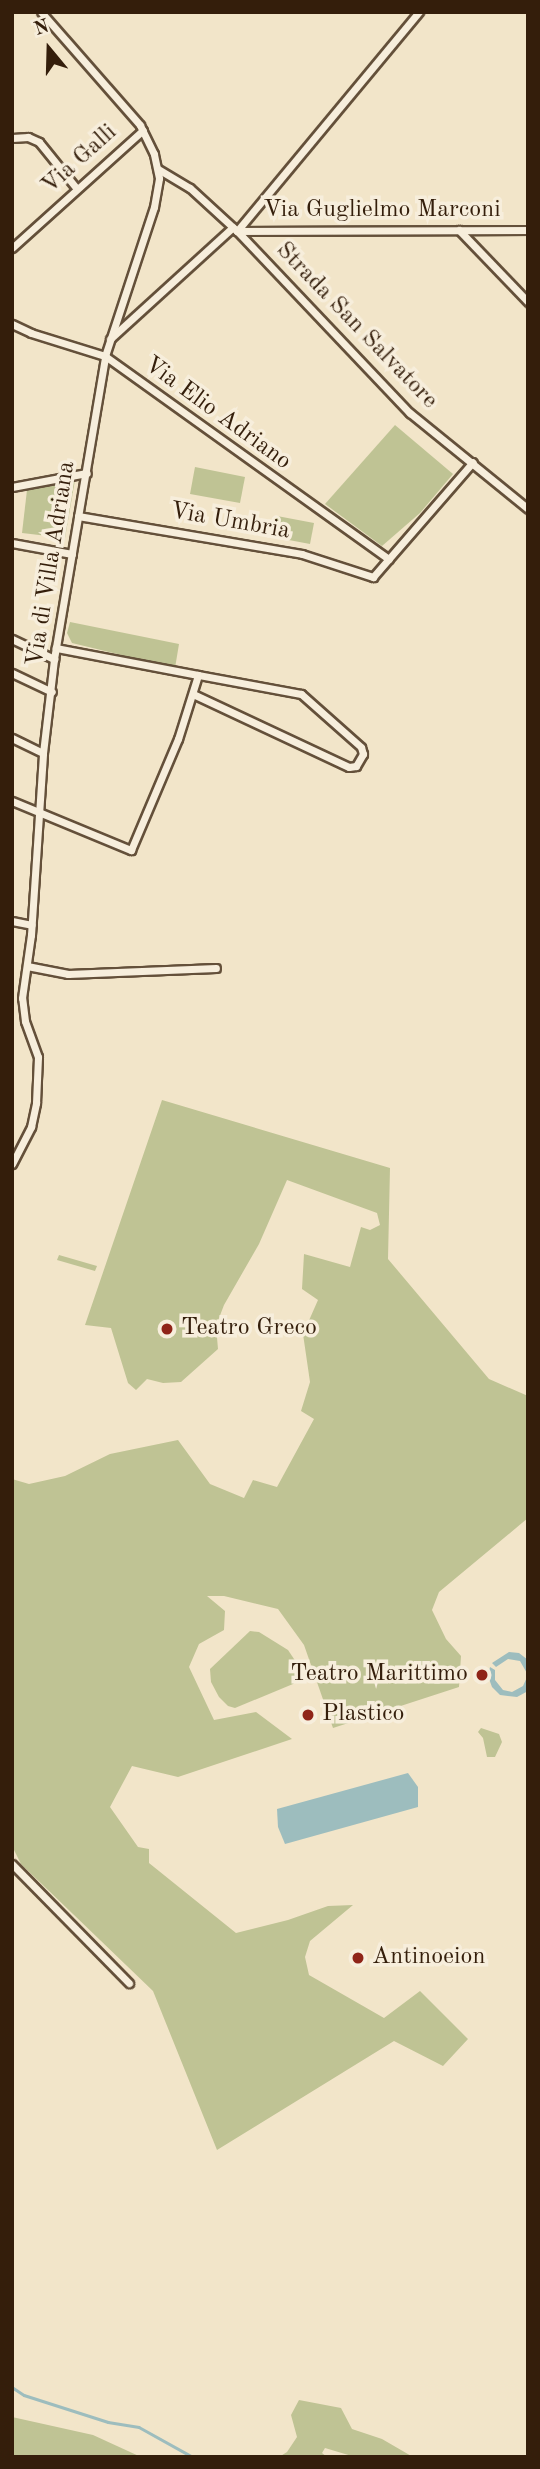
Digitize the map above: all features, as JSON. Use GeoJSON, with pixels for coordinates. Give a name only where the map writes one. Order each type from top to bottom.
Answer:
{"type":"FeatureCollection","features":[{"type":"Feature","properties":{"kind":"street","name":"Via di Villa Adriana"},"geometry":{"type":"LineString","coordinates":[[12,1164],[31,1127],[36,1097],[38,1057],[22,1003],[32,925],[43,752],[54,659],[105,356],[154,207],[158,170],[143,130],[101,78],[41,12]]}},
{"type":"Feature","properties":{"kind":"street"},"geometry":{"type":"LineString","coordinates":[[110,340],[235,229],[419,12]]}},
{"type":"Feature","properties":{"kind":"street","name":"Via Galli"},"geometry":{"type":"LineString","coordinates":[[12,248],[143,130]]}},
{"type":"Feature","properties":{"kind":"street"},"geometry":{"type":"LineString","coordinates":[[12,138],[28,137],[39,142],[77,189]]}},
{"type":"Feature","properties":{"kind":"street","name":"Strada San Salvatore"},"geometry":{"type":"LineString","coordinates":[[158,170],[190,188],[235,229],[410,413],[528,509]]}},
{"type":"Feature","properties":{"kind":"street","name":"Via Guglielmo Marconi"},"geometry":{"type":"LineString","coordinates":[[235,229],[528,230]]}},
{"type":"Feature","properties":{"kind":"street"},"geometry":{"type":"LineString","coordinates":[[459,230],[528,302]]}},
{"type":"Feature","properties":{"kind":"street","name":"Via Elio Adriano"},"geometry":{"type":"LineString","coordinates":[[12,324],[31,333],[105,356],[389,559]]}},
{"type":"Feature","properties":{"kind":"street"},"geometry":{"type":"LineString","coordinates":[[389,559],[473,462]]}},
{"type":"Feature","properties":{"kind":"street"},"geometry":{"type":"LineString","coordinates":[[12,487],[87,473]]}},
{"type":"Feature","properties":{"kind":"street","name":"Via Umbria"},"geometry":{"type":"LineString","coordinates":[[78,516],[302,554],[373,577],[389,559]]}},
{"type":"Feature","properties":{"kind":"street"},"geometry":{"type":"LineString","coordinates":[[12,543],[72,554]]}},
{"type":"Feature","properties":{"kind":"street"},"geometry":{"type":"LineString","coordinates":[[12,639],[54,659]]}},
{"type":"Feature","properties":{"kind":"street"},"geometry":{"type":"LineString","coordinates":[[56,648],[301,694],[361,747],[363,754],[356,766],[349,767],[193,694]]}},
{"type":"Feature","properties":{"kind":"street"},"geometry":{"type":"LineString","coordinates":[[12,673],[52,692]]}},
{"type":"Feature","properties":{"kind":"street"},"geometry":{"type":"LineString","coordinates":[[12,801],[131,850],[178,739],[198,675]]}},
{"type":"Feature","properties":{"kind":"street"},"geometry":{"type":"LineString","coordinates":[[12,738],[43,752]]}},
{"type":"Feature","properties":{"kind":"street"},"geometry":{"type":"LineString","coordinates":[[12,921],[32,925]]}},
{"type":"Feature","properties":{"kind":"street"},"geometry":{"type":"LineString","coordinates":[[27,966],[68,974],[216,968]]}},
{"type":"Feature","properties":{"kind":"street"},"geometry":{"type":"LineString","coordinates":[[12,1864],[128,1983]]}},
{"type":"Feature","properties":{"kind":"green space"},"geometry":{"type":"Polygon","coordinates":[[[395,425],[453,474],[420,513],[382,546],[325,504],[395,425]]]}},
{"type":"Feature","properties":{"kind":"green space"},"geometry":{"type":"Polygon","coordinates":[[[195,467],[245,477],[240,503],[190,494],[195,467]]]}},
{"type":"Feature","properties":{"kind":"green space"},"geometry":{"type":"Polygon","coordinates":[[[75,480],[65,538],[22,533],[27,490],[75,480]]]}},
{"type":"Feature","properties":{"kind":"green space"},"geometry":{"type":"Polygon","coordinates":[[[277,516],[314,523],[310,544],[273,537],[277,516]]]}},
{"type":"Feature","properties":{"kind":"green space"},"geometry":{"type":"Polygon","coordinates":[[[70,622],[179,644],[175,668],[72,643],[67,633],[70,622]]]}},
{"type":"Feature","properties":{"kind":"green space"},"geometry":{"type":"Polygon","coordinates":[[[162,1100],[390,1168],[388,1259],[489,1379],[528,1396],[528,1518],[439,1592],[432,1610],[446,1639],[461,1656],[459,1687],[333,1728],[304,1645],[278,1609],[224,1596],[207,1596],[225,1611],[224,1630],[199,1644],[189,1667],[214,1720],[256,1712],[292,1739],[178,1777],[132,1766],[110,1807],[138,1847],[149,1849],[149,1863],[236,1933],[288,1920],[328,1906],[353,1905],[310,1941],[305,1957],[309,1975],[384,2018],[420,1991],[468,2039],[443,2066],[394,2041],[217,2150],[153,1991],[21,1864],[12,1846],[12,1479],[29,1484],[65,1476],[110,1454],[178,1440],[210,1484],[244,1498],[253,1480],[277,1487],[314,1419],[301,1411],[310,1382],[303,1334],[318,1300],[302,1289],[304,1254],[350,1267],[361,1227],[370,1230],[380,1225],[377,1213],[287,1180],[259,1244],[224,1305],[216,1326],[218,1349],[181,1382],[163,1383],[147,1379],[136,1390],[128,1383],[111,1328],[85,1325],[162,1100]]]}},
{"type":"Feature","properties":{"kind":"green space"},"geometry":{"type":"Polygon","coordinates":[[[59,1255],[97,1266],[95,1271],[57,1260],[59,1255]]]}},
{"type":"Feature","properties":{"kind":"green space"},"geometry":{"type":"Polygon","coordinates":[[[250,1631],[259,1632],[288,1650],[298,1665],[300,1677],[293,1684],[235,1708],[228,1706],[219,1697],[211,1682],[210,1669],[250,1631]]]}},
{"type":"Feature","properties":{"kind":"green space"},"geometry":{"type":"Polygon","coordinates":[[[481,1728],[499,1734],[502,1742],[495,1757],[487,1757],[483,1738],[478,1732],[481,1728]]]}},
{"type":"Feature","properties":{"kind":"green space"},"geometry":{"type":"Polygon","coordinates":[[[299,2400],[341,2408],[352,2429],[382,2439],[413,2457],[355,2457],[325,2448],[322,2453],[327,2457],[279,2457],[287,2452],[297,2437],[291,2415],[299,2400]]]}},
{"type":"Feature","properties":{"kind":"green space"},"geometry":{"type":"Polygon","coordinates":[[[12,2417],[93,2435],[141,2457],[12,2457],[12,2417]]]}},
{"type":"Feature","properties":{"kind":"water"},"geometry":{"type":"Polygon","coordinates":[[[509,1652],[519,1653],[528,1660],[528,1675],[520,1661],[508,1659],[496,1667],[492,1663],[509,1652]]]}},
{"type":"Feature","properties":{"kind":"water"},"geometry":{"type":"Polygon","coordinates":[[[490,1667],[495,1670],[495,1680],[503,1690],[512,1692],[523,1686],[528,1675],[528,1691],[517,1697],[500,1695],[492,1687],[488,1676],[490,1667]]]}},
{"type":"Feature","properties":{"kind":"water"},"geometry":{"type":"Polygon","coordinates":[[[408,1773],[418,1787],[418,1807],[285,1844],[278,1827],[277,1809],[408,1773]]]}},
{"type":"Feature","properties":{"kind":"waterway"},"geometry":{"type":"LineString","coordinates":[[12,2387],[24,2395],[108,2422],[139,2427],[193,2457]]}},
{"type":"Feature","properties":{"kind":"place","name":"Teatro Greco"},"geometry":{"type":"Point","coordinates":[167,1329]}},
{"type":"Feature","properties":{"kind":"place","name":"Teatro Marittimo"},"geometry":{"type":"Point","coordinates":[482,1675]}},
{"type":"Feature","properties":{"kind":"place","name":"Plastico"},"geometry":{"type":"Point","coordinates":[308,1715]}},
{"type":"Feature","properties":{"kind":"place","name":"Antinoeion"},"geometry":{"type":"Point","coordinates":[358,1958]}}]}
